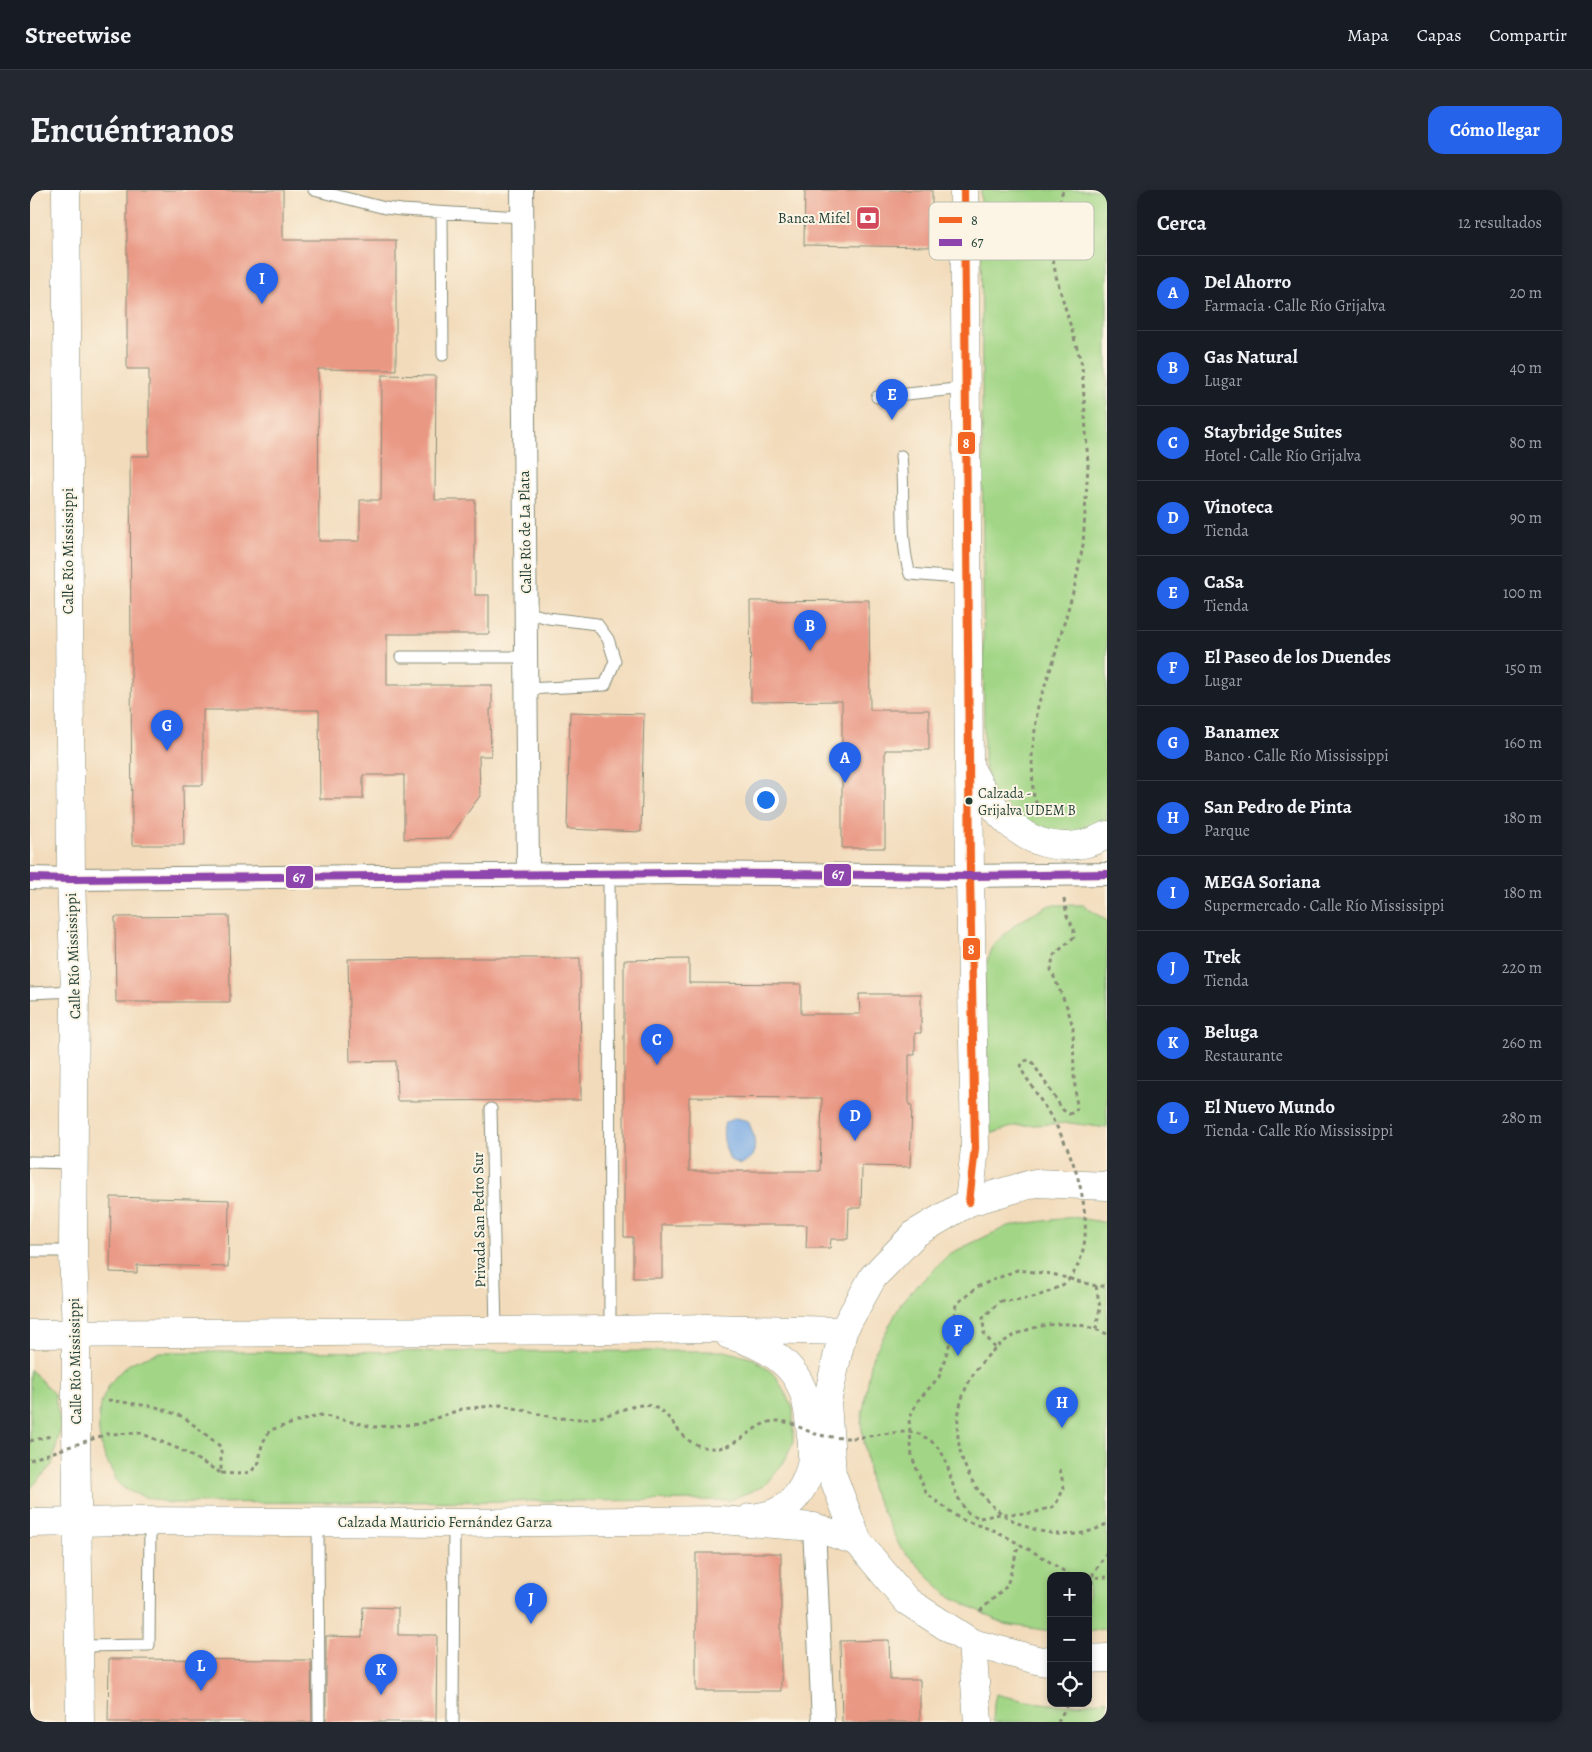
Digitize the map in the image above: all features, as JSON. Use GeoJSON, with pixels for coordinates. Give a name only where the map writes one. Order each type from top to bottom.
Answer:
{"type":"FeatureCollection","features":[{"type":"Feature","properties":{"kind":"main road","name":"Calle Río Mississippi"},"geometry":{"type":"LineString","coordinates":[[66,190],[70,879],[75,991],[73,1251],[76,1334],[80,1722]]}},
{"type":"Feature","properties":{"kind":"main road"},"geometry":{"type":"LineString","coordinates":[[965,260],[970,876],[975,1148],[969,1202]]}},
{"type":"Feature","properties":{"kind":"main road"},"geometry":{"type":"LineString","coordinates":[[969,767],[988,799],[1002,817],[1021,832],[1040,843],[1065,846],[1084,844],[1107,835]]}},
{"type":"Feature","properties":{"kind":"main road"},"geometry":{"type":"LineString","coordinates":[[1047,1660],[1041,1661],[972,1643],[907,1601],[858,1542],[832,1474],[826,1402],[843,1331],[874,1277],[916,1233],[969,1202],[1035,1183],[1107,1186]]}},
{"type":"Feature","properties":{"kind":"main road"},"geometry":{"type":"LineString","coordinates":[[706,1328],[743,1339],[763,1348],[782,1360],[792,1372],[807,1401],[812,1449],[811,1462],[805,1484],[794,1498],[777,1512],[764,1516],[721,1520]]}},
{"type":"Feature","properties":{"kind":"main road"},"geometry":{"type":"LineString","coordinates":[[30,1334],[706,1328],[843,1331]]}},
{"type":"Feature","properties":{"kind":"main road","name":"Calzada Mauricio Fernández Garza"},"geometry":{"type":"LineString","coordinates":[[30,1523],[454,1523],[721,1520],[814,1527],[858,1542]]}},
{"type":"Feature","properties":{"kind":"main road"},"geometry":{"type":"LineString","coordinates":[[972,1643],[978,1722]]}},
{"type":"Feature","properties":{"kind":"main road"},"geometry":{"type":"LineString","coordinates":[[1092,1659],[1107,1658]]}},
{"type":"Feature","properties":{"kind":"street","name":"Calle Río de La Plata"},"geometry":{"type":"LineString","coordinates":[[522,190],[528,874]]}},
{"type":"Feature","properties":{"kind":"street"},"geometry":{"type":"LineString","coordinates":[[30,878],[684,873],[970,876],[1107,874]]}},
{"type":"Feature","properties":{"kind":"street"},"geometry":{"type":"LineString","coordinates":[[814,1527],[822,1722]]}},
{"type":"Feature","properties":{"kind":"lane"},"geometry":{"type":"LineString","coordinates":[[314,190],[385,208],[522,217]]}},
{"type":"Feature","properties":{"kind":"lane"},"geometry":{"type":"LineString","coordinates":[[442,213],[443,355]]}},
{"type":"Feature","properties":{"kind":"lane"},"geometry":{"type":"LineString","coordinates":[[877,397],[966,388]]}},
{"type":"Feature","properties":{"kind":"lane"},"geometry":{"type":"LineString","coordinates":[[900,456],[903,481],[905,557],[910,574],[968,580]]}},
{"type":"Feature","properties":{"kind":"lane"},"geometry":{"type":"LineString","coordinates":[[526,612],[548,618],[597,624],[608,638],[615,661],[605,684],[527,689]]}},
{"type":"Feature","properties":{"kind":"lane"},"geometry":{"type":"LineString","coordinates":[[401,657],[526,658]]}},
{"type":"Feature","properties":{"kind":"lane"},"geometry":{"type":"LineString","coordinates":[[610,875],[610,1330]]}},
{"type":"Feature","properties":{"kind":"lane"},"geometry":{"type":"LineString","coordinates":[[30,993],[75,991]]}},
{"type":"Feature","properties":{"kind":"lane","name":"Privada San Pedro Sur"},"geometry":{"type":"LineString","coordinates":[[492,1109],[496,1330]]}},
{"type":"Feature","properties":{"kind":"lane"},"geometry":{"type":"LineString","coordinates":[[30,1162],[74,1163]]}},
{"type":"Feature","properties":{"kind":"lane"},"geometry":{"type":"LineString","coordinates":[[30,1251],[73,1251]]}},
{"type":"Feature","properties":{"kind":"lane"},"geometry":{"type":"LineString","coordinates":[[80,1646],[149,1645],[150,1522]]}},
{"type":"Feature","properties":{"kind":"lane"},"geometry":{"type":"LineString","coordinates":[[318,1523],[319,1722]]}},
{"type":"Feature","properties":{"kind":"lane"},"geometry":{"type":"LineString","coordinates":[[453,1722],[454,1523]]}},
{"type":"Feature","properties":{"kind":"path"},"geometry":{"type":"LineString","coordinates":[[1048,844],[1033,792],[1032,755],[1038,705],[1053,662],[1075,586],[1083,545],[1088,465],[1082,365],[1053,260]]}},
{"type":"Feature","properties":{"kind":"path"},"geometry":{"type":"LineString","coordinates":[[995,1348],[984,1333],[983,1318],[1000,1301],[1022,1300],[1041,1296],[1064,1284],[1075,1270],[1082,1251],[1086,1223],[1075,1167],[1061,1135],[1021,1066],[1024,1061],[1031,1061],[1063,1110],[1069,1114],[1075,1112],[1077,1108],[1072,1027],[1067,1007],[1051,970],[1053,956],[1074,937],[1074,929],[1067,916],[1059,874]]}},
{"type":"Feature","properties":{"kind":"path"},"geometry":{"type":"LineString","coordinates":[[1065,1572],[996,1531],[960,1519],[926,1493],[912,1457],[909,1419],[917,1402],[939,1377],[952,1336],[956,1304],[979,1286],[1017,1270],[1052,1274],[1096,1286],[1107,1286]]}},
{"type":"Feature","properties":{"kind":"path"},"geometry":{"type":"LineString","coordinates":[[1096,1286],[1100,1307],[1096,1329]]}},
{"type":"Feature","properties":{"kind":"path"},"geometry":{"type":"LineString","coordinates":[[1107,1334],[1096,1329],[1070,1323],[1043,1325],[1018,1333],[995,1348],[974,1372],[961,1401],[957,1433],[963,1464],[978,1492],[1000,1514],[1028,1529],[1058,1535],[1088,1532],[1107,1524]]}},
{"type":"Feature","properties":{"kind":"path"},"geometry":{"type":"LineString","coordinates":[[108,1400],[156,1406],[184,1417],[221,1447],[221,1473]]}},
{"type":"Feature","properties":{"kind":"path"},"geometry":{"type":"LineString","coordinates":[[30,1460],[108,1434],[140,1432],[179,1449],[221,1473],[237,1474],[251,1472],[259,1462],[262,1444],[270,1430],[321,1415],[374,1427],[419,1424],[462,1409],[501,1405],[556,1418],[584,1419],[638,1406],[654,1407],[666,1416],[684,1437],[697,1446],[713,1448],[728,1446],[744,1438],[762,1425],[780,1421],[795,1424],[818,1434],[849,1438],[899,1432],[919,1434],[937,1444],[948,1463],[956,1494],[966,1510],[980,1518],[1000,1514],[1033,1513],[1055,1506],[1064,1488],[1060,1469]]}},
{"type":"Feature","properties":{"kind":"path"},"geometry":{"type":"LineString","coordinates":[[980,1611],[1007,1586],[1019,1544]]}},
{"type":"Feature","properties":{"kind":"path"},"geometry":{"type":"LineString","coordinates":[[1092,1582],[1093,1574],[1107,1552]]}},
{"type":"Feature","properties":{"kind":"path"},"geometry":{"type":"LineString","coordinates":[[1092,1578],[1107,1577]]}},
{"type":"Feature","properties":{"kind":"path"},"geometry":{"type":"LineString","coordinates":[[1058,1722],[1066,1707]]}},
{"type":"Feature","properties":{"kind":"green space"},"geometry":{"type":"Polygon","coordinates":[[[981,190],[1107,190],[1107,823],[1081,836],[1042,836],[993,795],[984,764],[981,260],[1094,260],[1094,202],[981,202],[981,190]]]}},
{"type":"Feature","properties":{"kind":"green space"},"geometry":{"type":"Polygon","coordinates":[[[1050,905],[1083,905],[1107,921],[1107,1128],[1070,1123],[1015,1126],[990,1134],[984,969],[994,944],[1017,923],[1050,905]]]}},
{"type":"Feature","properties":{"kind":"green space"},"geometry":{"type":"Polygon","coordinates":[[[1073,1217],[1107,1223],[1107,1628],[1092,1631],[1092,1572],[1047,1572],[1047,1630],[1004,1624],[946,1594],[900,1547],[871,1488],[861,1423],[872,1358],[903,1300],[949,1254],[1008,1226],[1073,1217]]]}},
{"type":"Feature","properties":{"kind":"green space"},"geometry":{"type":"Polygon","coordinates":[[[725,1351],[754,1359],[776,1376],[793,1408],[793,1443],[784,1462],[764,1486],[730,1500],[169,1503],[136,1494],[119,1484],[105,1457],[99,1429],[102,1401],[116,1376],[128,1365],[139,1359],[160,1352],[725,1351]]]}},
{"type":"Feature","properties":{"kind":"green space"},"geometry":{"type":"Polygon","coordinates":[[[30,1369],[54,1394],[61,1426],[52,1465],[30,1489],[30,1369]]]}},
{"type":"Feature","properties":{"kind":"green space"},"geometry":{"type":"Polygon","coordinates":[[[996,1694],[1047,1704],[1047,1707],[1092,1707],[1092,1702],[1107,1699],[1107,1722],[993,1722],[996,1694]]]}},
{"type":"Feature","properties":{"kind":"water"},"geometry":{"type":"Polygon","coordinates":[[[737,1118],[748,1121],[753,1133],[755,1146],[752,1156],[741,1164],[730,1160],[724,1136],[725,1122],[737,1118]]]}},
{"type":"Feature","properties":{"kind":"building"},"geometry":{"type":"Polygon","coordinates":[[[127,190],[283,190],[283,240],[396,240],[396,370],[318,369],[319,541],[360,541],[360,500],[381,500],[382,375],[436,376],[435,500],[475,500],[475,595],[489,595],[489,634],[387,634],[387,685],[492,685],[492,709],[490,709],[491,756],[479,756],[480,796],[449,838],[404,839],[404,775],[363,775],[363,799],[320,799],[319,710],[203,710],[203,785],[183,785],[184,845],[132,845],[130,456],[149,456],[149,369],[127,369],[127,190]]]}},
{"type":"Feature","properties":{"kind":"building","name":"Banca Mifel"},"geometry":{"type":"Polygon","coordinates":[[[805,190],[932,190],[932,202],[929,202],[929,247],[804,245],[805,190]]]}},
{"type":"Feature","properties":{"kind":"building"},"geometry":{"type":"Polygon","coordinates":[[[869,600],[870,710],[929,710],[929,750],[885,750],[885,848],[842,848],[842,701],[751,702],[750,601],[869,600]]]}},
{"type":"Feature","properties":{"kind":"building"},"geometry":{"type":"Polygon","coordinates":[[[570,712],[644,714],[641,832],[567,829],[570,712]]]}},
{"type":"Feature","properties":{"kind":"building"},"geometry":{"type":"Polygon","coordinates":[[[229,916],[230,1002],[116,1002],[115,917],[229,916]]]}},
{"type":"Feature","properties":{"kind":"building"},"geometry":{"type":"Polygon","coordinates":[[[580,958],[581,1100],[397,1101],[396,1061],[350,1062],[348,959],[580,958]]]}},
{"type":"Feature","properties":{"kind":"building"},"geometry":{"type":"Polygon","coordinates":[[[689,959],[689,983],[801,984],[801,1014],[860,1014],[859,994],[921,994],[921,1033],[915,1033],[915,1055],[909,1055],[909,1105],[912,1105],[910,1167],[862,1166],[861,1208],[849,1208],[848,1239],[831,1239],[830,1248],[806,1248],[807,1225],[662,1225],[662,1278],[633,1278],[633,1237],[624,1237],[624,960],[689,959]],[[689,1097],[689,1171],[820,1171],[822,1098],[689,1097]]]}},
{"type":"Feature","properties":{"kind":"building"},"geometry":{"type":"Polygon","coordinates":[[[111,1197],[229,1200],[228,1267],[137,1265],[137,1273],[110,1272],[111,1197]]]}},
{"type":"Feature","properties":{"kind":"building"},"geometry":{"type":"Polygon","coordinates":[[[696,1553],[781,1553],[781,1691],[696,1691],[696,1553]]]}},
{"type":"Feature","properties":{"kind":"building"},"geometry":{"type":"Polygon","coordinates":[[[363,1607],[398,1608],[398,1635],[437,1635],[436,1722],[326,1722],[326,1636],[362,1637],[363,1607]]]}},
{"type":"Feature","properties":{"kind":"building"},"geometry":{"type":"Polygon","coordinates":[[[889,1640],[890,1680],[920,1680],[920,1722],[842,1722],[840,1641],[889,1640]]]}},
{"type":"Feature","properties":{"kind":"building"},"geometry":{"type":"Polygon","coordinates":[[[109,1659],[311,1660],[312,1722],[108,1722],[109,1659]]]}},
{"type":"Feature","properties":{"kind":"transit line","name":"8"},"geometry":{"type":"LineString","coordinates":[[964,190],[964,202]]}},
{"type":"Feature","properties":{"kind":"transit line","name":"8"},"geometry":{"type":"LineString","coordinates":[[965,260],[970,876],[975,1148],[969,1202]]}},
{"type":"Feature","properties":{"kind":"transit line","name":"67"},"geometry":{"type":"LineString","coordinates":[[30,878],[684,873],[970,876],[1107,874]]}},
{"type":"Feature","properties":{"kind":"place","name":"Banca Mifel"},"geometry":{"type":"Point","coordinates":[868,218]}},
{"type":"Feature","properties":{"kind":"place","name":"MEGA Soriana"},"geometry":{"type":"Point","coordinates":[262,304]}},
{"type":"Feature","properties":{"kind":"place","name":"CaSa"},"geometry":{"type":"Point","coordinates":[892,420]}},
{"type":"Feature","properties":{"kind":"place","name":"Gas Natural"},"geometry":{"type":"Point","coordinates":[810,651]}},
{"type":"Feature","properties":{"kind":"place","name":"Banamex"},"geometry":{"type":"Point","coordinates":[167,751]}},
{"type":"Feature","properties":{"kind":"place","name":"Del Ahorro"},"geometry":{"type":"Point","coordinates":[845,783]}},
{"type":"Feature","properties":{"kind":"place","name":"Calzada - Grijalva UDEM B"},"geometry":{"type":"Point","coordinates":[969,801]}},
{"type":"Feature","properties":{"kind":"place","name":"Staybridge Suites"},"geometry":{"type":"Point","coordinates":[657,1065]}},
{"type":"Feature","properties":{"kind":"place","name":"Vinoteca"},"geometry":{"type":"Point","coordinates":[855,1141]}},
{"type":"Feature","properties":{"kind":"place","name":"El Paseo de los Duendes"},"geometry":{"type":"Point","coordinates":[958,1356]}},
{"type":"Feature","properties":{"kind":"place","name":"San Pedro de Pinta"},"geometry":{"type":"Point","coordinates":[1062,1428]}},
{"type":"Feature","properties":{"kind":"place","name":"Trek"},"geometry":{"type":"Point","coordinates":[531,1624]}},
{"type":"Feature","properties":{"kind":"place","name":"El Nuevo Mundo"},"geometry":{"type":"Point","coordinates":[201,1691]}},
{"type":"Feature","properties":{"kind":"place","name":"Beluga"},"geometry":{"type":"Point","coordinates":[381,1695]}}]}
